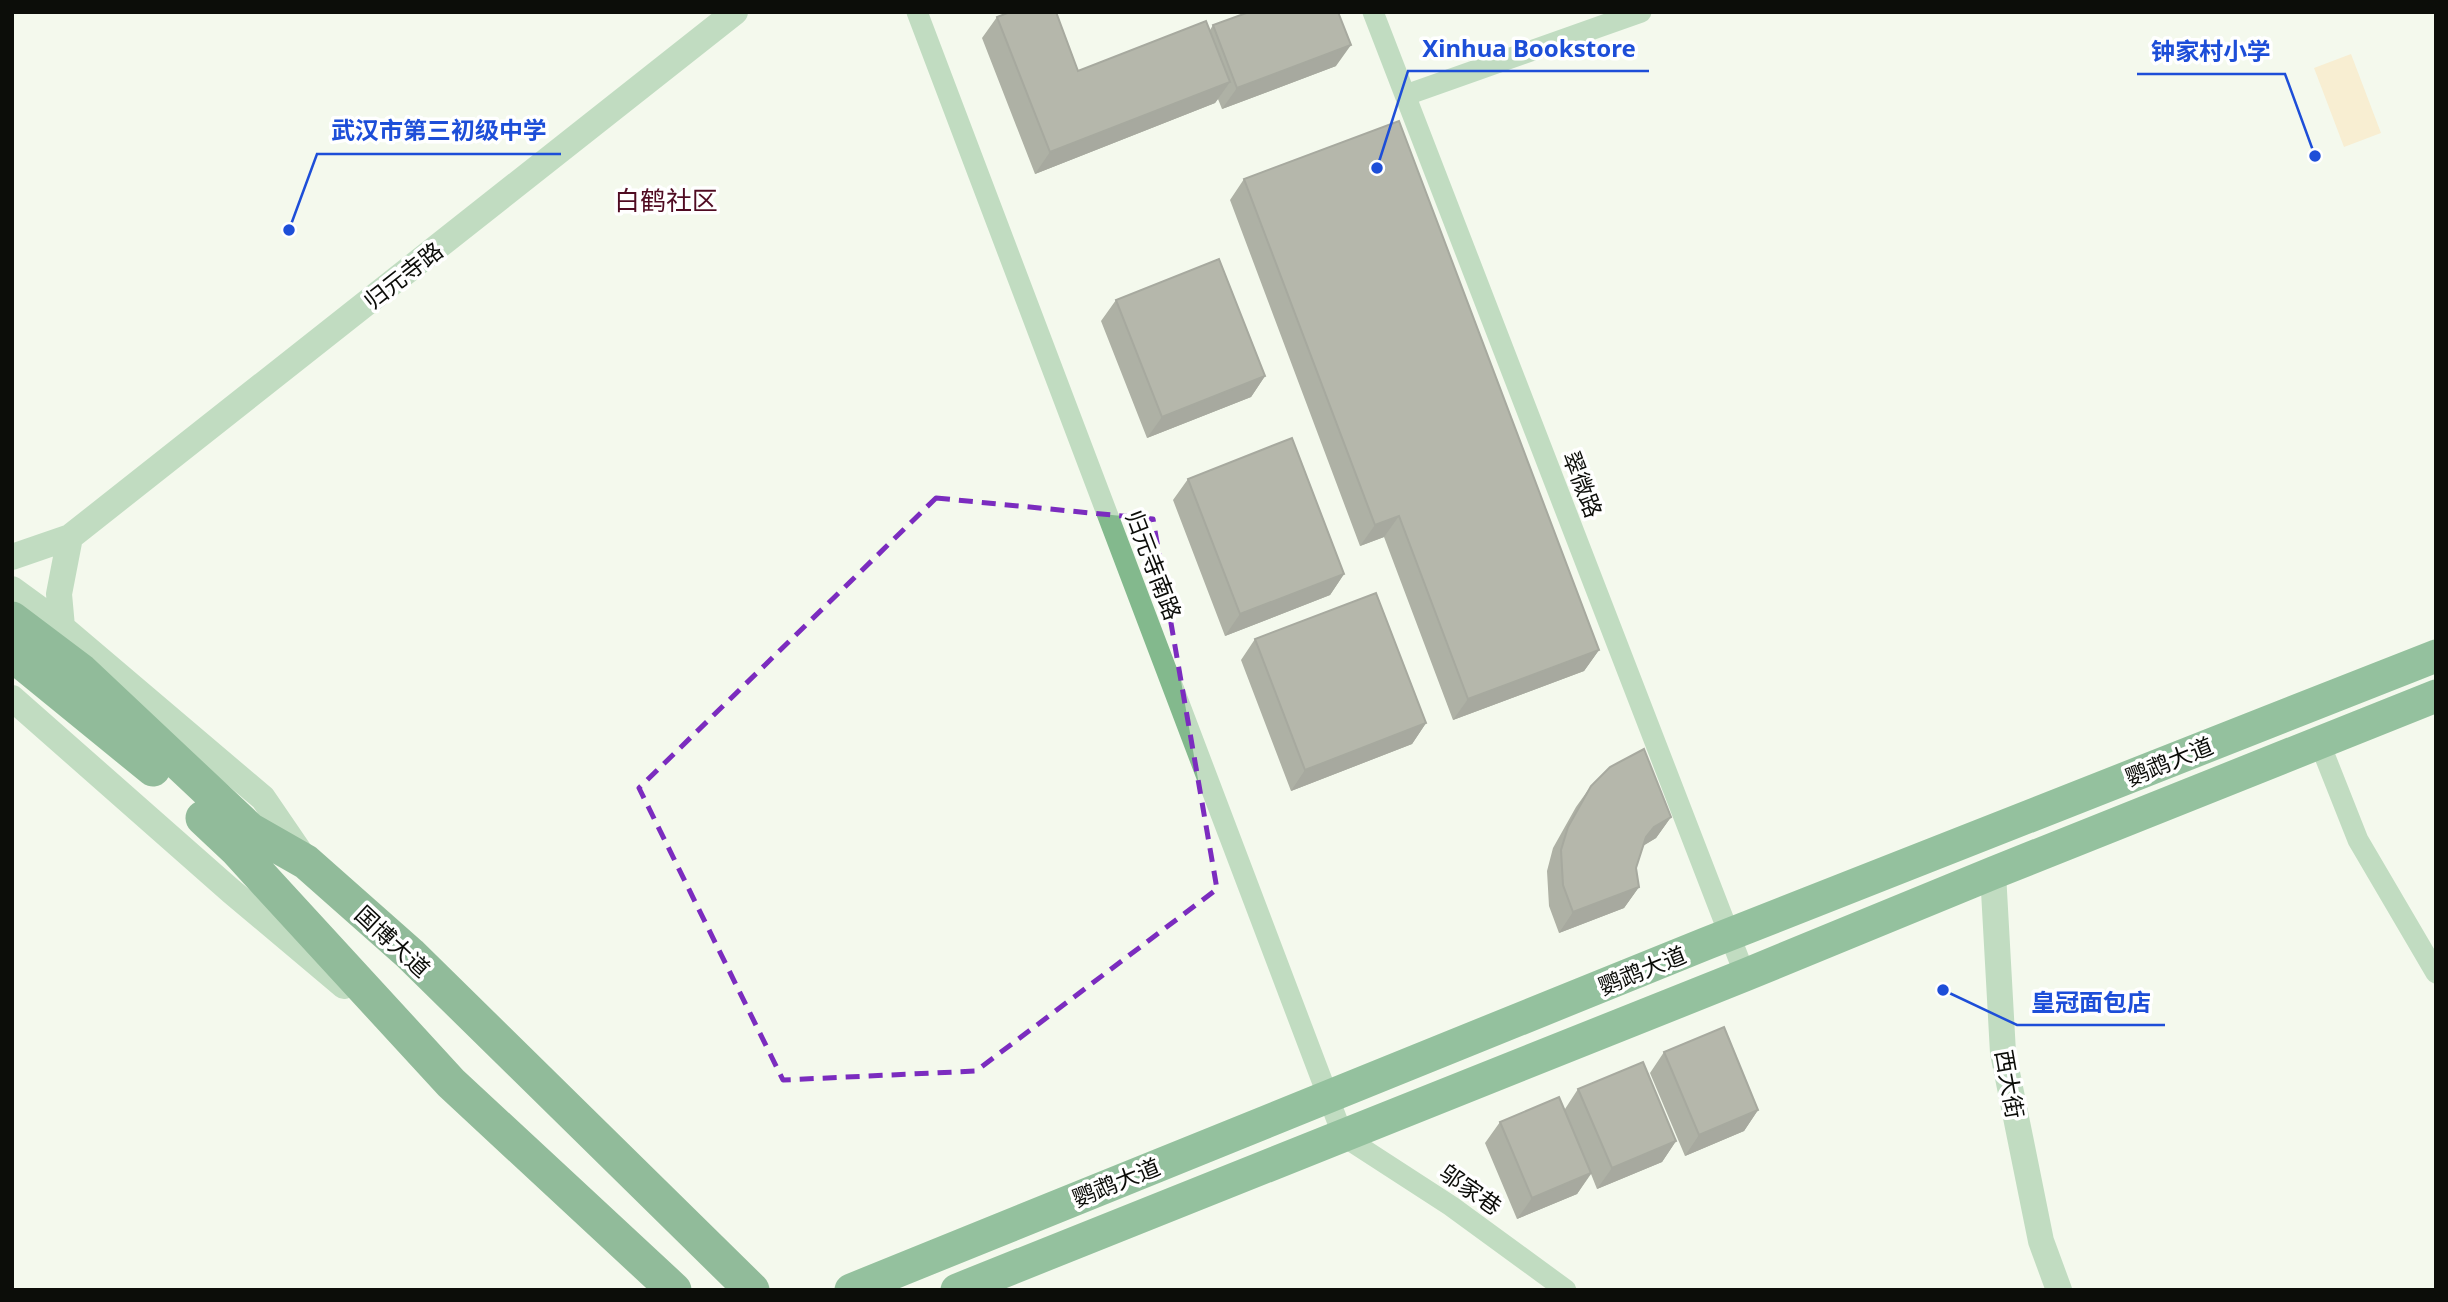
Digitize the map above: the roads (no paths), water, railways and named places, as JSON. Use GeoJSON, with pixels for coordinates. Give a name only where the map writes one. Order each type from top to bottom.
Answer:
{"type":"FeatureCollection","features":[{"type":"Feature","properties":{"kind":"highway","name":"国博大道"},"geometry":{"type":"LineString","coordinates":[[12,619],[81,671],[243,840],[419,1049],[451,1083],[674,1290]]}},
{"type":"Feature","properties":{"kind":"highway","name":"国博大道"},"geometry":{"type":"LineString","coordinates":[[12,654],[243,840],[306,862],[410,954],[752,1290]]}},
{"type":"Feature","properties":{"kind":"main road","name":"鹦鹉大道"},"geometry":{"type":"LineString","coordinates":[[851,1290],[1729,935],[2436,656]]}},
{"type":"Feature","properties":{"kind":"main road","name":"鹦鹉大道"},"geometry":{"type":"LineString","coordinates":[[957,1290],[2436,696]]}},
{"type":"Feature","properties":{"kind":"street","name":"归元寺路"},"geometry":{"type":"LineString","coordinates":[[12,557],[71,537],[736,12]]}},
{"type":"Feature","properties":{"kind":"street","name":"归元寺南路"},"geometry":{"type":"LineString","coordinates":[[917,12],[1343,1136]]}},
{"type":"Feature","properties":{"kind":"street","name":"翠微路"},"geometry":{"type":"LineString","coordinates":[[1373,12],[1745,975]]}},
{"type":"Feature","properties":{"kind":"street"},"geometry":{"type":"LineString","coordinates":[[1406,95],[1641,12]]}},
{"type":"Feature","properties":{"kind":"street"},"geometry":{"type":"LineString","coordinates":[[62,627],[59,594],[71,537]]}},
{"type":"Feature","properties":{"kind":"street"},"geometry":{"type":"LineString","coordinates":[[12,589],[62,627],[262,798],[306,862]]}},
{"type":"Feature","properties":{"kind":"street"},"geometry":{"type":"LineString","coordinates":[[12,698],[231,891],[419,1049]]}},
{"type":"Feature","properties":{"kind":"street"},"geometry":{"type":"LineString","coordinates":[[2320,744],[2358,840],[2436,973]]}},
{"type":"Feature","properties":{"kind":"street","name":"西大街"},"geometry":{"type":"LineString","coordinates":[[1993,873],[2003,1053],[2041,1241],[2059,1290]]}},
{"type":"Feature","properties":{"kind":"street","name":"邬家巷"},"geometry":{"type":"LineString","coordinates":[[1343,1136],[1451,1206],[1566,1290]]}},
{"type":"Feature","properties":{"kind":"place","name":"钟家村小学"},"geometry":{"type":"Point","coordinates":[2315,156]}},
{"type":"Feature","properties":{"kind":"place","name":"Xinhua Bookstore"},"geometry":{"type":"Point","coordinates":[1377,168]}},
{"type":"Feature","properties":{"kind":"place","name":"武汉市第三初级中学"},"geometry":{"type":"Point","coordinates":[289,230]}},
{"type":"Feature","properties":{"kind":"place","name":"皇冠面包店"},"geometry":{"type":"Point","coordinates":[1943,990]}},
{"type":"Feature","properties":{"kind":"district","name":"白鹤社区"},"geometry":{"type":"Point","coordinates":[666,200]}}]}
